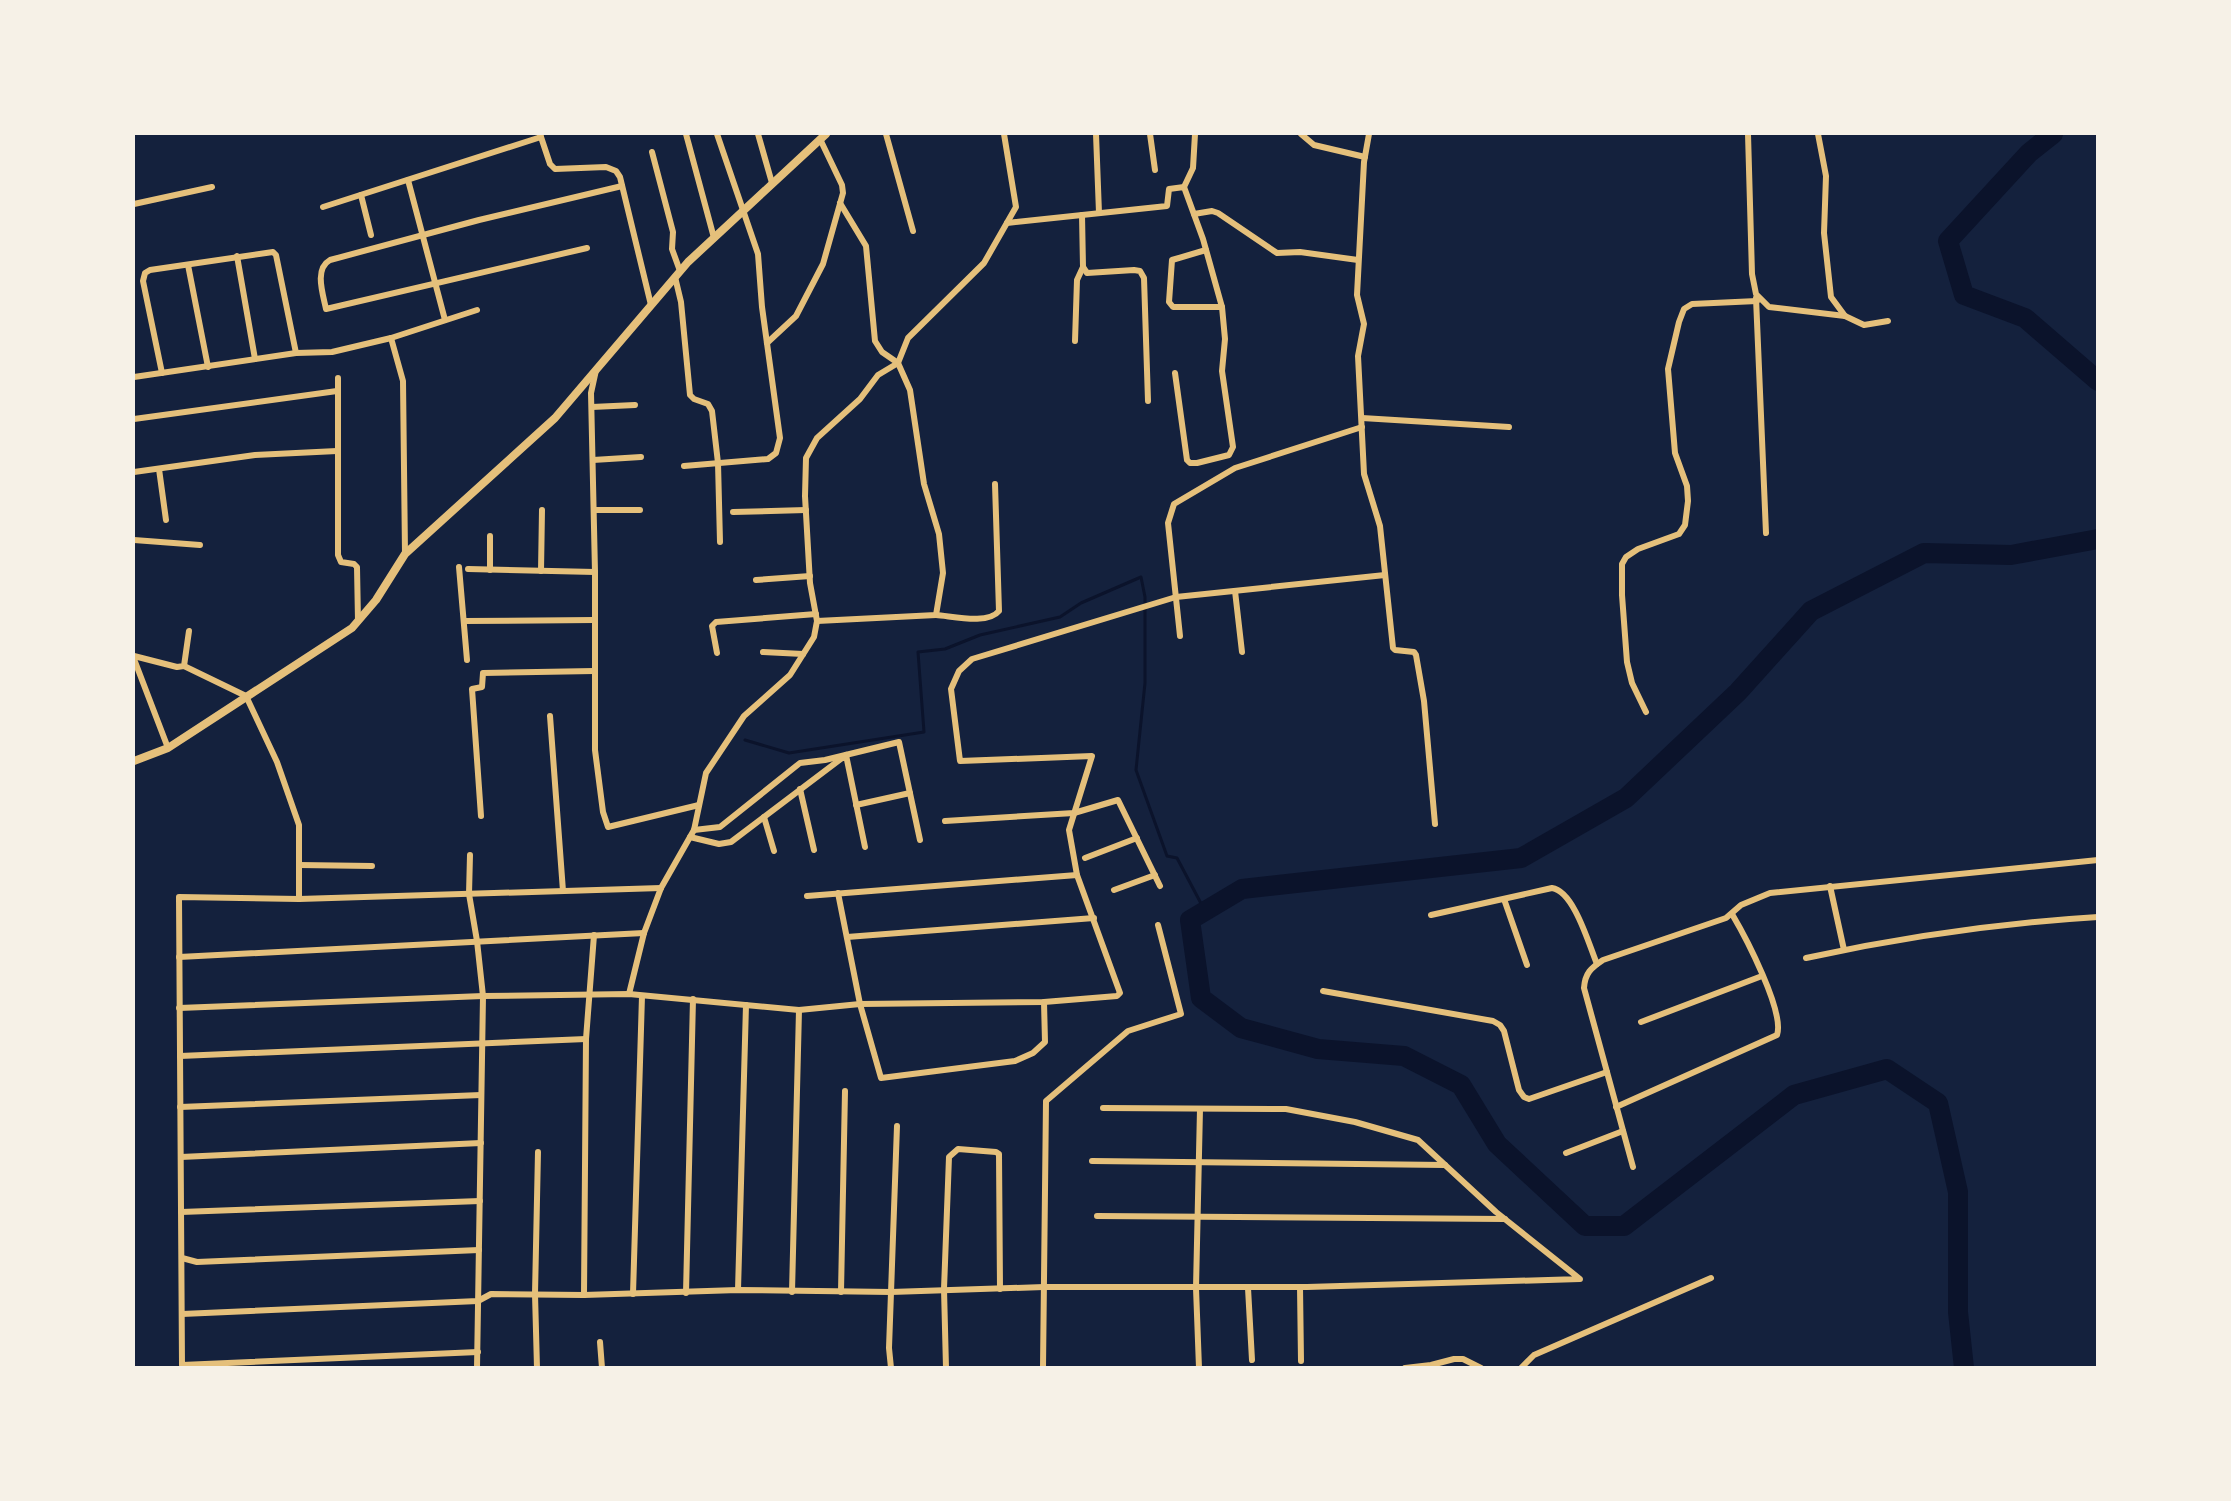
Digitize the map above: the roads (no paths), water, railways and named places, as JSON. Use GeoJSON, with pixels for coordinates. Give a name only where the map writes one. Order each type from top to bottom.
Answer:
{"type":"FeatureCollection","features":[{"type":"Feature","properties":{"kind":"street"},"geometry":{"type":"LineString","coordinates":[[686,134],[714,238]]}},
{"type":"Feature","properties":{"kind":"street"},"geometry":{"type":"LineString","coordinates":[[684,466],[768,459],[776,453],[781,435],[762,307],[758,254],[717,134]]}},
{"type":"Feature","properties":{"kind":"street"},"geometry":{"type":"LineString","coordinates":[[758,134],[772,183]]}},
{"type":"Feature","properties":{"kind":"street"},"geometry":{"type":"LineString","coordinates":[[886,134],[913,231]]}},
{"type":"Feature","properties":{"kind":"street"},"geometry":{"type":"LineString","coordinates":[[629,994],[644,933],[661,888],[694,830],[706,773],[744,716],[790,675],[814,637],[816,618],[810,576],[806,458],[817,438],[860,399],[878,375],[898,363],[908,338],[984,264],[1016,207],[1004,134]]}},
{"type":"Feature","properties":{"kind":"street"},"geometry":{"type":"LineString","coordinates":[[1096,134],[1098,213]]}},
{"type":"Feature","properties":{"kind":"street"},"geometry":{"type":"LineString","coordinates":[[1150,134],[1155,170]]}},
{"type":"Feature","properties":{"kind":"street"},"geometry":{"type":"LineString","coordinates":[[1174,373],[1187,460],[1197,464],[1229,455],[1233,447],[1222,372],[1225,339],[1222,307],[1206,250],[1184,187],[1193,168],[1195,134]]}},
{"type":"Feature","properties":{"kind":"street"},"geometry":{"type":"LineString","coordinates":[[1301,134],[1314,145],[1365,157]]}},
{"type":"Feature","properties":{"kind":"street"},"geometry":{"type":"LineString","coordinates":[[1369,134],[1365,157],[1357,298],[1364,324],[1358,356],[1364,474],[1379,522],[1394,649],[1414,652],[1416,655],[1424,700],[1435,825]]}},
{"type":"Feature","properties":{"kind":"street"},"geometry":{"type":"LineString","coordinates":[[1748,134],[1752,274],[1756,297],[1766,533]]}},
{"type":"Feature","properties":{"kind":"street"},"geometry":{"type":"LineString","coordinates":[[1818,134],[1826,176],[1824,232],[1831,297],[1845,316]]}},
{"type":"Feature","properties":{"kind":"street"},"geometry":{"type":"LineString","coordinates":[[323,207],[541,135],[550,164],[555,169],[606,167],[614,169],[618,174],[651,305]]}},
{"type":"Feature","properties":{"kind":"street"},"geometry":{"type":"LineString","coordinates":[[134,761],[168,748],[352,628],[376,600],[405,554],[555,418],[678,274],[823,136],[843,193],[825,260],[794,319],[767,344]]}},
{"type":"Feature","properties":{"kind":"street"},"geometry":{"type":"LineString","coordinates":[[652,152],[672,232],[672,249],[678,274],[690,395],[711,407],[718,463],[720,542]]}},
{"type":"Feature","properties":{"kind":"street"},"geometry":{"type":"LineString","coordinates":[[408,180],[444,320]]}},
{"type":"Feature","properties":{"kind":"street"},"geometry":{"type":"LineString","coordinates":[[587,248],[326,309],[321,275],[325,262],[622,186]]}},
{"type":"Feature","properties":{"kind":"street"},"geometry":{"type":"LineString","coordinates":[[134,204],[212,187]]}},
{"type":"Feature","properties":{"kind":"street"},"geometry":{"type":"LineString","coordinates":[[1007,223],[1167,206],[1169,189],[1184,187]]}},
{"type":"Feature","properties":{"kind":"street"},"geometry":{"type":"LineString","coordinates":[[362,195],[371,235]]}},
{"type":"Feature","properties":{"kind":"street"},"geometry":{"type":"LineString","coordinates":[[840,203],[866,246],[875,341],[882,352],[898,363],[910,390],[924,484],[939,534],[943,573],[936,615]]}},
{"type":"Feature","properties":{"kind":"street"},"geometry":{"type":"LineString","coordinates":[[1194,214],[1212,211],[1218,213],[1277,253],[1300,252],[1358,260]]}},
{"type":"Feature","properties":{"kind":"street"},"geometry":{"type":"LineString","coordinates":[[1075,341],[1077,280],[1083,267],[1082,215]]}},
{"type":"Feature","properties":{"kind":"street"},"geometry":{"type":"LineString","coordinates":[[1206,250],[1172,260],[1169,302],[1173,308],[1222,307]]}},
{"type":"Feature","properties":{"kind":"street"},"geometry":{"type":"LineString","coordinates":[[162,373],[145,273],[150,270],[237,256],[273,252],[276,255],[296,353]]}},
{"type":"Feature","properties":{"kind":"street"},"geometry":{"type":"LineString","coordinates":[[237,256],[255,359]]}},
{"type":"Feature","properties":{"kind":"street"},"geometry":{"type":"LineString","coordinates":[[188,265],[208,367]]}},
{"type":"Feature","properties":{"kind":"street"},"geometry":{"type":"LineString","coordinates":[[1083,267],[1087,273],[1140,272],[1144,278],[1148,401]]}},
{"type":"Feature","properties":{"kind":"street"},"geometry":{"type":"LineString","coordinates":[[1646,712],[1632,683],[1628,662],[1622,595],[1622,564],[1626,557],[1638,549],[1678,534],[1685,525],[1687,486],[1675,453],[1668,369],[1672,347],[1684,309],[1692,304],[1756,297],[1769,307],[1845,316],[1864,325],[1888,321]]}},
{"type":"Feature","properties":{"kind":"street"},"geometry":{"type":"LineString","coordinates":[[134,377],[296,353],[332,352],[391,338],[477,310]]}},
{"type":"Feature","properties":{"kind":"street"},"geometry":{"type":"LineString","coordinates":[[391,338],[403,381],[405,554]]}},
{"type":"Feature","properties":{"kind":"street"},"geometry":{"type":"LineString","coordinates":[[597,370],[591,393],[595,572],[595,750],[603,812],[608,827],[699,805]]}},
{"type":"Feature","properties":{"kind":"street"},"geometry":{"type":"LineString","coordinates":[[338,378],[338,555],[341,562],[354,564],[357,567],[358,621]]}},
{"type":"Feature","properties":{"kind":"street"},"geometry":{"type":"LineString","coordinates":[[134,419],[337,391]]}},
{"type":"Feature","properties":{"kind":"street"},"geometry":{"type":"LineString","coordinates":[[592,407],[635,405]]}},
{"type":"Feature","properties":{"kind":"street"},"geometry":{"type":"LineString","coordinates":[[1362,418],[1509,427]]}},
{"type":"Feature","properties":{"kind":"street"},"geometry":{"type":"LineString","coordinates":[[1180,636],[1168,523],[1174,504],[1235,468],[1362,427]]}},
{"type":"Feature","properties":{"kind":"street"},"geometry":{"type":"LineString","coordinates":[[134,472],[255,455],[337,451]]}},
{"type":"Feature","properties":{"kind":"street"},"geometry":{"type":"LineString","coordinates":[[593,460],[641,457]]}},
{"type":"Feature","properties":{"kind":"street"},"geometry":{"type":"LineString","coordinates":[[159,469],[166,520]]}},
{"type":"Feature","properties":{"kind":"street"},"geometry":{"type":"LineString","coordinates":[[717,653],[712,626],[716,622],[936,615],[985,619],[996,615],[999,611],[994,484]]}},
{"type":"Feature","properties":{"kind":"street"},"geometry":{"type":"LineString","coordinates":[[541,571],[542,510]]}},
{"type":"Feature","properties":{"kind":"street"},"geometry":{"type":"LineString","coordinates":[[594,510],[640,510]]}},
{"type":"Feature","properties":{"kind":"street"},"geometry":{"type":"LineString","coordinates":[[733,512],[806,510]]}},
{"type":"Feature","properties":{"kind":"street"},"geometry":{"type":"LineString","coordinates":[[490,536],[490,570]]}},
{"type":"Feature","properties":{"kind":"street"},"geometry":{"type":"LineString","coordinates":[[134,540],[200,544]]}},
{"type":"Feature","properties":{"kind":"street"},"geometry":{"type":"LineString","coordinates":[[459,567],[467,660]]}},
{"type":"Feature","properties":{"kind":"street"},"geometry":{"type":"LineString","coordinates":[[468,569],[595,572]]}},
{"type":"Feature","properties":{"kind":"street"},"geometry":{"type":"LineString","coordinates":[[179,1008],[483,996],[629,994],[799,1010],[860,1004],[1044,1002],[1117,996],[1120,993],[1077,875],[1069,830],[1092,756],[960,761],[951,688],[960,671],[972,659],[1176,597],[1385,575]]}},
{"type":"Feature","properties":{"kind":"street"},"geometry":{"type":"LineString","coordinates":[[756,580],[810,576]]}},
{"type":"Feature","properties":{"kind":"street"},"geometry":{"type":"LineString","coordinates":[[1235,591],[1242,652]]}},
{"type":"Feature","properties":{"kind":"street"},"geometry":{"type":"LineString","coordinates":[[464,621],[594,620]]}},
{"type":"Feature","properties":{"kind":"street"},"geometry":{"type":"LineString","coordinates":[[184,666],[189,632]]}},
{"type":"Feature","properties":{"kind":"street"},"geometry":{"type":"LineString","coordinates":[[763,652],[803,654]]}},
{"type":"Feature","properties":{"kind":"street"},"geometry":{"type":"LineString","coordinates":[[134,658],[168,748]]}},
{"type":"Feature","properties":{"kind":"street"},"geometry":{"type":"LineString","coordinates":[[134,658],[177,667],[184,666],[246,696],[277,762],[299,825],[299,899]]}},
{"type":"Feature","properties":{"kind":"street"},"geometry":{"type":"LineString","coordinates":[[481,816],[472,689],[482,687],[483,673],[594,671]]}},
{"type":"Feature","properties":{"kind":"street"},"geometry":{"type":"LineString","coordinates":[[550,716],[563,891]]}},
{"type":"Feature","properties":{"kind":"street"},"geometry":{"type":"LineString","coordinates":[[694,830],[720,827],[800,763],[899,742],[920,840]]}},
{"type":"Feature","properties":{"kind":"street"},"geometry":{"type":"LineString","coordinates":[[690,837],[719,844],[731,842],[846,755]]}},
{"type":"Feature","properties":{"kind":"street"},"geometry":{"type":"LineString","coordinates":[[846,755],[865,847]]}},
{"type":"Feature","properties":{"kind":"street"},"geometry":{"type":"LineString","coordinates":[[800,789],[814,850]]}},
{"type":"Feature","properties":{"kind":"street"},"geometry":{"type":"LineString","coordinates":[[856,805],[910,793]]}},
{"type":"Feature","properties":{"kind":"street"},"geometry":{"type":"LineString","coordinates":[[945,821],[1074,813],[1118,800],[1160,886]]}},
{"type":"Feature","properties":{"kind":"street"},"geometry":{"type":"LineString","coordinates":[[764,817],[774,851]]}},
{"type":"Feature","properties":{"kind":"street"},"geometry":{"type":"LineString","coordinates":[[1085,858],[1137,838]]}},
{"type":"Feature","properties":{"kind":"street"},"geometry":{"type":"LineString","coordinates":[[470,855],[469,894],[483,996],[477,1368]]}},
{"type":"Feature","properties":{"kind":"street"},"geometry":{"type":"LineString","coordinates":[[1633,1167],[1584,988],[1584,979],[1590,969],[1603,960],[1726,918],[1741,905],[1770,893],[2097,860]]}},
{"type":"Feature","properties":{"kind":"street"},"geometry":{"type":"LineString","coordinates":[[299,865],[372,866]]}},
{"type":"Feature","properties":{"kind":"street"},"geometry":{"type":"LineString","coordinates":[[807,896],[1077,875]]}},
{"type":"Feature","properties":{"kind":"street"},"geometry":{"type":"LineString","coordinates":[[1114,890],[1155,875]]}},
{"type":"Feature","properties":{"kind":"street"},"geometry":{"type":"LineString","coordinates":[[1830,886],[1844,950]]}},
{"type":"Feature","properties":{"kind":"street"},"geometry":{"type":"LineString","coordinates":[[478,1352],[182,1365],[179,897],[299,899],[661,888]]}},
{"type":"Feature","properties":{"kind":"street"},"geometry":{"type":"LineString","coordinates":[[1431,915],[1552,888],[1558,889],[1571,903],[1597,964]]}},
{"type":"Feature","properties":{"kind":"street"},"geometry":{"type":"LineString","coordinates":[[838,893],[860,1004],[880,1078],[1016,1061],[1033,1053],[1045,1042],[1044,1002]]}},
{"type":"Feature","properties":{"kind":"street"},"geometry":{"type":"LineString","coordinates":[[1504,899],[1527,965]]}},
{"type":"Feature","properties":{"kind":"street"},"geometry":{"type":"LineString","coordinates":[[1616,1107],[1777,1035],[1780,1028],[1777,1013],[1748,941],[1732,914]]}},
{"type":"Feature","properties":{"kind":"street"},"geometry":{"type":"LineString","coordinates":[[1806,958],[1969,930],[2097,917]]}},
{"type":"Feature","properties":{"kind":"street"},"geometry":{"type":"LineString","coordinates":[[847,937],[1094,918]]}},
{"type":"Feature","properties":{"kind":"street"},"geometry":{"type":"LineString","coordinates":[[1043,1368],[1046,1101],[1128,1031],[1181,1014],[1158,925]]}},
{"type":"Feature","properties":{"kind":"street"},"geometry":{"type":"LineString","coordinates":[[179,957],[644,933]]}},
{"type":"Feature","properties":{"kind":"street"},"geometry":{"type":"LineString","coordinates":[[584,1295],[586,1039],[594,934]]}},
{"type":"Feature","properties":{"kind":"street"},"geometry":{"type":"LineString","coordinates":[[1641,1022],[1762,976]]}},
{"type":"Feature","properties":{"kind":"street"},"geometry":{"type":"LineString","coordinates":[[1323,991],[1493,1021],[1503,1031],[1519,1090],[1524,1097],[1529,1099],[1607,1072]]}},
{"type":"Feature","properties":{"kind":"street"},"geometry":{"type":"LineString","coordinates":[[633,1294],[642,996]]}},
{"type":"Feature","properties":{"kind":"street"},"geometry":{"type":"LineString","coordinates":[[686,1293],[693,999]]}},
{"type":"Feature","properties":{"kind":"street"},"geometry":{"type":"LineString","coordinates":[[738,1290],[746,1005]]}},
{"type":"Feature","properties":{"kind":"street"},"geometry":{"type":"LineString","coordinates":[[792,1292],[799,1010]]}},
{"type":"Feature","properties":{"kind":"street"},"geometry":{"type":"LineString","coordinates":[[180,1056],[586,1039]]}},
{"type":"Feature","properties":{"kind":"street"},"geometry":{"type":"LineString","coordinates":[[842,1292],[845,1091]]}},
{"type":"Feature","properties":{"kind":"street"},"geometry":{"type":"LineString","coordinates":[[180,1107],[481,1095]]}},
{"type":"Feature","properties":{"kind":"street"},"geometry":{"type":"LineString","coordinates":[[182,1314],[478,1301],[491,1294],[584,1295],[738,1290],[891,1292],[1044,1287],[1248,1288],[1580,1279],[1505,1219],[1418,1140],[1355,1122],[1286,1109],[1103,1108]]}},
{"type":"Feature","properties":{"kind":"street"},"geometry":{"type":"LineString","coordinates":[[1199,1368],[1196,1288],[1200,1109]]}},
{"type":"Feature","properties":{"kind":"street"},"geometry":{"type":"LineString","coordinates":[[891,1368],[889,1348],[897,1126]]}},
{"type":"Feature","properties":{"kind":"street"},"geometry":{"type":"LineString","coordinates":[[1566,1153],[1623,1131]]}},
{"type":"Feature","properties":{"kind":"street"},"geometry":{"type":"LineString","coordinates":[[181,1157],[481,1143]]}},
{"type":"Feature","properties":{"kind":"street"},"geometry":{"type":"LineString","coordinates":[[946,1368],[944,1291],[949,1157],[958,1149],[999,1154],[1000,1289]]}},
{"type":"Feature","properties":{"kind":"street"},"geometry":{"type":"LineString","coordinates":[[537,1368],[538,1152]]}},
{"type":"Feature","properties":{"kind":"street"},"geometry":{"type":"LineString","coordinates":[[1092,1161],[1446,1165]]}},
{"type":"Feature","properties":{"kind":"street"},"geometry":{"type":"LineString","coordinates":[[181,1212],[480,1201]]}},
{"type":"Feature","properties":{"kind":"street"},"geometry":{"type":"LineString","coordinates":[[1097,1216],[1505,1219]]}},
{"type":"Feature","properties":{"kind":"street"},"geometry":{"type":"LineString","coordinates":[[182,1258],[197,1262],[479,1250]]}},
{"type":"Feature","properties":{"kind":"street"},"geometry":{"type":"LineString","coordinates":[[1521,1368],[1534,1355],[1711,1278]]}},
{"type":"Feature","properties":{"kind":"street"},"geometry":{"type":"LineString","coordinates":[[1300,1287],[1301,1361]]}},
{"type":"Feature","properties":{"kind":"street"},"geometry":{"type":"LineString","coordinates":[[1248,1288],[1252,1360]]}},
{"type":"Feature","properties":{"kind":"street"},"geometry":{"type":"LineString","coordinates":[[600,1342],[602,1368]]}},
{"type":"Feature","properties":{"kind":"street"},"geometry":{"type":"LineString","coordinates":[[1405,1368],[1454,1359],[1463,1359],[1481,1368]]}},
{"type":"Feature","properties":{"kind":"waterway"},"geometry":{"type":"LineString","coordinates":[[2053,134],[2029,153],[1948,241],[1964,295],[2025,318],[2098,381]]}},
{"type":"Feature","properties":{"kind":"waterway"},"geometry":{"type":"LineString","coordinates":[[1964,1368],[1958,1312],[1958,1192],[1938,1103],[1887,1069],[1794,1095],[1624,1226],[1585,1226],[1497,1144],[1461,1085],[1404,1056],[1318,1049],[1241,1028],[1201,998],[1190,920],[1242,889],[1521,858],[1626,798],[1738,692],[1811,611],[1924,553],[2011,555],[2098,539]]}},
{"type":"Feature","properties":{"kind":"waterway"},"geometry":{"type":"LineString","coordinates":[[745,740],[789,753],[924,732],[918,652],[945,649],[980,635],[1060,617],[1081,603],[1141,577],[1145,597],[1145,683],[1136,770],[1167,856],[1177,858],[1205,911]]}}]}
